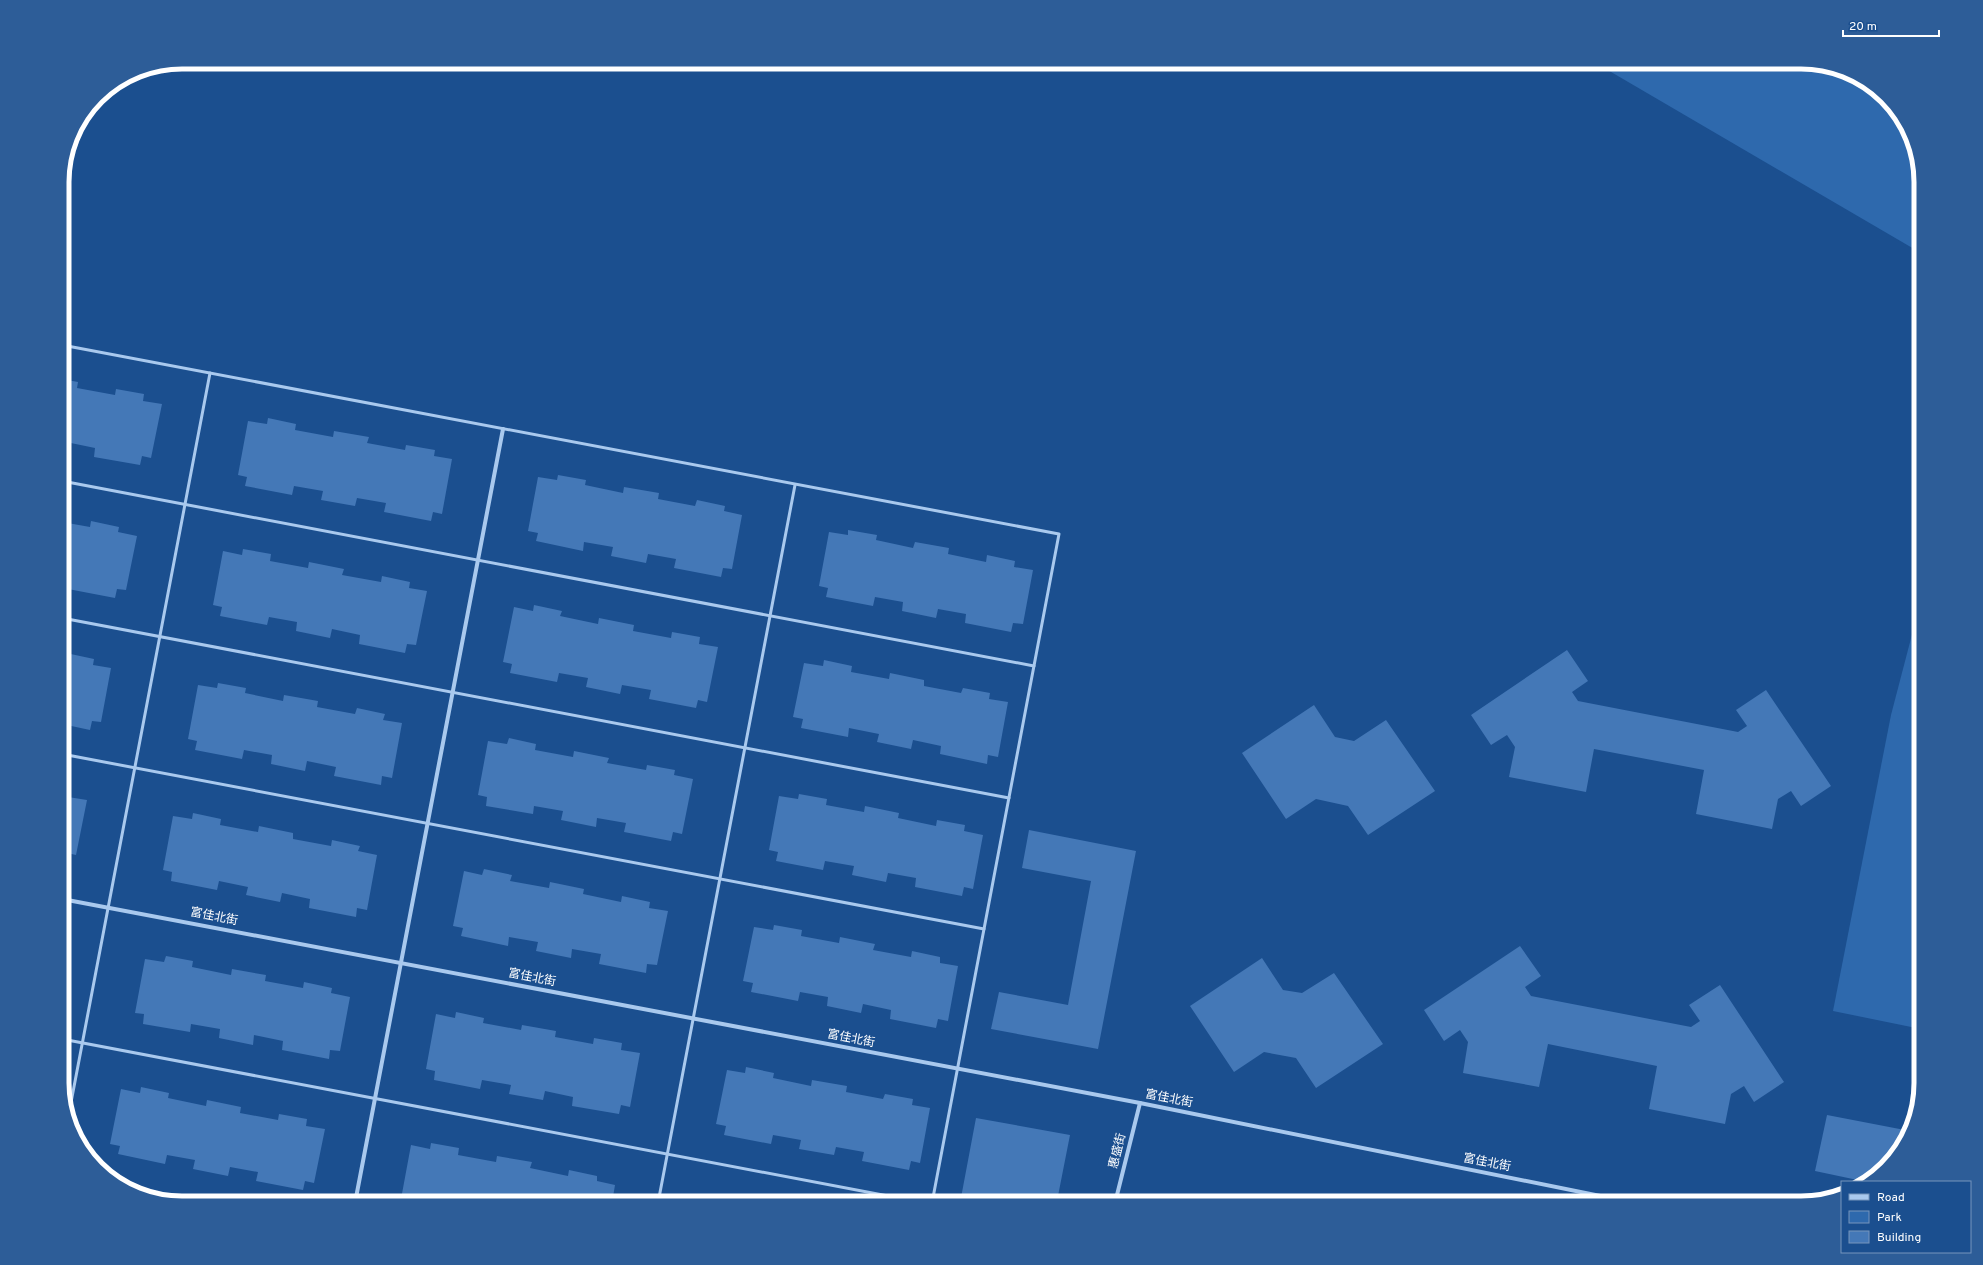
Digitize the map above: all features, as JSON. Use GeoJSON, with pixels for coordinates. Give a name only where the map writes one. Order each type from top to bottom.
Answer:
{"type":"FeatureCollection","features":[{"type":"Feature","properties":{"kind":"street"},"geometry":{"type":"LineString","coordinates":[[356,1196],[503,429]]}},
{"type":"Feature","properties":{"kind":"street","name":"富佳北街"},"geometry":{"type":"LineString","coordinates":[[69,900],[1140,1103],[1599,1196]]}},
{"type":"Feature","properties":{"kind":"street","name":"惠盛街"},"geometry":{"type":"LineString","coordinates":[[1117,1196],[1140,1103]]}},
{"type":"Feature","properties":{"kind":"lane"},"geometry":{"type":"LineString","coordinates":[[69,346],[1059,534],[933,1196]]}},
{"type":"Feature","properties":{"kind":"lane"},"geometry":{"type":"LineString","coordinates":[[71,1104],[210,373]]}},
{"type":"Feature","properties":{"kind":"lane"},"geometry":{"type":"LineString","coordinates":[[69,483],[1034,666]]}},
{"type":"Feature","properties":{"kind":"lane"},"geometry":{"type":"LineString","coordinates":[[659,1196],[795,484]]}},
{"type":"Feature","properties":{"kind":"lane"},"geometry":{"type":"LineString","coordinates":[[69,619],[1009,798]]}},
{"type":"Feature","properties":{"kind":"lane"},"geometry":{"type":"LineString","coordinates":[[69,755],[984,930]]}},
{"type":"Feature","properties":{"kind":"lane"},"geometry":{"type":"LineString","coordinates":[[69,1040],[888,1196]]}},
{"type":"Feature","properties":{"kind":"green space"},"geometry":{"type":"Polygon","coordinates":[[[1606,69],[1816,70],[1844,78],[1864,88],[1886,107],[1895,119],[1899,125],[1910,153],[1914,182],[1914,249],[1606,69]]]}},
{"type":"Feature","properties":{"kind":"green space"},"geometry":{"type":"Polygon","coordinates":[[[1914,627],[1914,1028],[1833,1011],[1891,715],[1914,627]]]}},
{"type":"Feature","properties":{"kind":"building"},"geometry":{"type":"Polygon","coordinates":[[[69,380],[78,382],[77,388],[115,395],[116,389],[144,394],[143,401],[162,404],[151,458],[142,456],[140,465],[94,457],[95,448],[69,443],[69,380]]]}},
{"type":"Feature","properties":{"kind":"building"},"geometry":{"type":"Polygon","coordinates":[[[268,418],[296,424],[295,430],[333,437],[334,431],[369,437],[367,443],[405,450],[406,445],[435,450],[434,456],[452,459],[442,514],[433,512],[431,521],[384,512],[386,503],[357,498],[355,506],[321,500],[323,491],[294,486],[292,495],[245,486],[247,477],[238,475],[248,421],[267,424],[268,418]]]}},
{"type":"Feature","properties":{"kind":"building"},"geometry":{"type":"Polygon","coordinates":[[[558,475],[586,480],[585,485],[623,493],[624,487],[659,493],[658,499],[695,506],[697,500],[725,506],[724,511],[742,515],[732,569],[723,568],[721,577],[674,568],[676,559],[648,554],[646,563],[611,556],[613,547],[584,542],[583,551],[536,541],[538,533],[528,531],[538,477],[557,480],[558,475]]]}},
{"type":"Feature","properties":{"kind":"building"},"geometry":{"type":"Polygon","coordinates":[[[91,521],[119,527],[118,532],[137,536],[126,590],[117,589],[115,598],[69,589],[69,523],[90,527],[91,521]]]}},
{"type":"Feature","properties":{"kind":"building"},"geometry":{"type":"Polygon","coordinates":[[[848,530],[877,535],[876,540],[913,548],[915,542],[949,548],[948,554],[986,562],[987,555],[1015,561],[1014,567],[1033,570],[1023,624],[1013,623],[1011,632],[965,623],[966,614],[938,609],[936,618],[902,611],[903,602],[875,597],[873,606],[826,597],[828,588],[819,586],[829,532],[848,535],[848,530]]]}},
{"type":"Feature","properties":{"kind":"building"},"geometry":{"type":"Polygon","coordinates":[[[243,549],[271,554],[270,561],[308,568],[309,562],[344,569],[342,575],[381,582],[382,576],[410,582],[409,588],[427,591],[416,645],[407,644],[405,653],[359,644],[360,635],[332,629],[330,638],[296,631],[297,622],[269,617],[267,625],[220,616],[222,607],[213,605],[223,551],[242,555],[243,549]]]}},
{"type":"Feature","properties":{"kind":"building"},"geometry":{"type":"Polygon","coordinates":[[[534,605],[562,611],[560,616],[598,624],[599,618],[634,625],[633,631],[671,638],[672,632],[700,637],[699,644],[718,647],[707,702],[698,700],[696,708],[649,699],[651,690],[622,685],[620,694],[586,687],[588,678],[559,673],[557,682],[510,673],[512,664],[503,662],[514,607],[533,611],[534,605]]]}},
{"type":"Feature","properties":{"kind":"building"},"geometry":{"type":"Polygon","coordinates":[[[1567,650],[1588,681],[1572,692],[1578,701],[1738,732],[1747,726],[1736,710],[1766,690],[1831,786],[1801,806],[1791,791],[1778,799],[1772,829],[1696,814],[1704,770],[1594,749],[1586,792],[1509,777],[1515,747],[1507,735],[1491,745],[1471,715],[1567,650]]]}},
{"type":"Feature","properties":{"kind":"building"},"geometry":{"type":"Polygon","coordinates":[[[69,654],[94,659],[93,665],[111,668],[101,722],[92,721],[90,730],[69,726],[69,654]]]}},
{"type":"Feature","properties":{"kind":"building"},"geometry":{"type":"Polygon","coordinates":[[[824,660],[852,666],[851,672],[889,679],[890,673],[924,680],[924,686],[961,693],[963,688],[990,693],[989,699],[1008,702],[998,757],[988,755],[987,764],[940,754],[941,746],[913,740],[911,749],[877,742],[879,734],[849,728],[848,737],[801,728],[803,719],[793,717],[804,663],[823,666],[824,660]]]}},
{"type":"Feature","properties":{"kind":"building"},"geometry":{"type":"Polygon","coordinates":[[[218,683],[246,688],[245,693],[283,701],[284,695],[318,701],[317,707],[355,714],[357,708],[385,714],[383,720],[402,723],[392,778],[382,776],[381,785],[334,776],[336,767],[307,761],[305,771],[271,764],[272,755],[244,750],[242,759],[195,750],[197,741],[188,739],[198,685],[217,688],[218,683]]]}},
{"type":"Feature","properties":{"kind":"building"},"geometry":{"type":"Polygon","coordinates":[[[1314,705],[1335,737],[1354,741],[1386,720],[1435,791],[1368,835],[1348,806],[1316,799],[1286,819],[1242,753],[1314,705]]]}},
{"type":"Feature","properties":{"kind":"building"},"geometry":{"type":"Polygon","coordinates":[[[509,738],[536,744],[535,750],[573,757],[574,751],[609,758],[607,763],[646,770],[647,765],[675,770],[674,775],[693,779],[682,834],[673,832],[671,841],[624,832],[626,823],[597,818],[596,827],[561,820],[563,811],[534,806],[533,814],[486,806],[487,797],[478,795],[488,741],[507,744],[509,738]]]}},
{"type":"Feature","properties":{"kind":"building"},"geometry":{"type":"Polygon","coordinates":[[[799,794],[827,799],[826,805],[864,812],[865,806],[899,813],[898,818],[936,826],[937,820],[965,825],[964,831],[983,835],[973,889],[964,887],[962,896],[915,887],[916,878],[888,873],[886,882],[852,875],[854,866],[825,861],[823,870],[776,861],[778,852],[769,850],[779,796],[798,799],[799,794]]]}},
{"type":"Feature","properties":{"kind":"building"},"geometry":{"type":"Polygon","coordinates":[[[69,797],[87,800],[76,855],[69,853],[69,797]]]}},
{"type":"Feature","properties":{"kind":"building"},"geometry":{"type":"Polygon","coordinates":[[[193,813],[221,819],[220,825],[258,832],[259,826],[293,833],[293,839],[331,846],[332,840],[360,846],[358,851],[377,855],[367,910],[357,908],[356,917],[309,908],[310,899],[282,893],[280,902],[246,895],[248,887],[219,881],[217,890],[171,881],[172,872],[163,870],[173,816],[192,819],[193,813]]]}},
{"type":"Feature","properties":{"kind":"building"},"geometry":{"type":"Polygon","coordinates":[[[1029,830],[1136,851],[1098,1049],[991,1029],[999,992],[1068,1005],[1091,881],[1022,868],[1029,830]]]}},
{"type":"Feature","properties":{"kind":"building"},"geometry":{"type":"Polygon","coordinates":[[[484,869],[512,875],[510,881],[549,888],[550,882],[584,889],[583,894],[621,902],[622,896],[650,902],[649,908],[668,911],[657,965],[647,964],[646,973],[599,964],[601,954],[572,949],[571,958],[536,951],[538,942],[509,937],[508,946],[461,936],[463,928],[453,926],[464,871],[482,875],[484,869]]]}},
{"type":"Feature","properties":{"kind":"building"},"geometry":{"type":"Polygon","coordinates":[[[774,925],[802,930],[801,936],[839,943],[840,937],[875,944],[873,950],[911,957],[912,951],[940,957],[940,963],[958,966],[948,1021],[938,1019],[936,1028],[890,1019],[891,1010],[863,1004],[861,1013],[827,1006],[828,997],[800,992],[798,1001],[751,992],[753,983],[743,981],[754,927],[773,930],[774,925]]]}},
{"type":"Feature","properties":{"kind":"building"},"geometry":{"type":"Polygon","coordinates":[[[1520,946],[1541,976],[1525,987],[1531,996],[1691,1027],[1700,1021],[1689,1005],[1720,985],[1784,1082],[1754,1102],[1744,1086],[1731,1094],[1725,1124],[1649,1109],[1657,1066],[1548,1044],[1539,1087],[1463,1073],[1468,1042],[1460,1030],[1444,1041],[1424,1010],[1520,946]]]}},
{"type":"Feature","properties":{"kind":"building"},"geometry":{"type":"Polygon","coordinates":[[[166,956],[193,961],[192,967],[231,975],[232,969],[266,975],[265,981],[303,988],[304,982],[332,988],[331,993],[350,997],[340,1051],[330,1050],[329,1059],[282,1050],[283,1041],[254,1035],[253,1045],[219,1038],[220,1029],[191,1024],[190,1032],[143,1024],[144,1014],[135,1013],[145,959],[164,962],[166,956]]]}},
{"type":"Feature","properties":{"kind":"building"},"geometry":{"type":"Polygon","coordinates":[[[1262,958],[1283,990],[1302,993],[1334,973],[1383,1044],[1316,1088],[1296,1058],[1264,1052],[1234,1072],[1190,1006],[1262,958]]]}},
{"type":"Feature","properties":{"kind":"building"},"geometry":{"type":"Polygon","coordinates":[[[456,1012],[484,1018],[483,1023],[521,1030],[522,1025],[556,1031],[555,1037],[593,1044],[594,1038],[622,1043],[621,1050],[640,1053],[630,1107],[621,1105],[619,1114],[572,1106],[573,1097],[545,1091],[543,1100],[509,1094],[511,1085],[482,1080],[480,1089],[434,1080],[435,1071],[426,1069],[436,1014],[455,1018],[456,1012]]]}},
{"type":"Feature","properties":{"kind":"building"},"geometry":{"type":"Polygon","coordinates":[[[746,1067],[774,1073],[773,1078],[811,1086],[812,1080],[847,1086],[846,1092],[883,1099],[885,1094],[913,1099],[912,1105],[930,1108],[920,1163],[911,1161],[909,1170],[862,1161],[864,1152],[836,1147],[834,1155],[799,1149],[801,1140],[773,1135],[771,1144],[724,1135],[726,1126],[716,1124],[727,1070],[745,1073],[746,1067]]]}},
{"type":"Feature","properties":{"kind":"building"},"geometry":{"type":"Polygon","coordinates":[[[141,1087],[169,1093],[168,1098],[206,1106],[207,1100],[241,1107],[240,1113],[278,1120],[279,1114],[307,1119],[306,1126],[325,1129],[314,1183],[305,1181],[303,1190],[256,1181],[258,1172],[230,1167],[228,1176],[193,1169],[195,1160],[167,1155],[165,1164],[118,1154],[120,1146],[110,1144],[121,1089],[140,1093],[141,1087]]]}},
{"type":"Feature","properties":{"kind":"building"},"geometry":{"type":"Polygon","coordinates":[[[1827,1115],[1904,1130],[1895,1146],[1886,1158],[1876,1168],[1859,1180],[1815,1171],[1827,1115]]]}},
{"type":"Feature","properties":{"kind":"building"},"geometry":{"type":"Polygon","coordinates":[[[976,1118],[1070,1135],[1058,1196],[961,1196],[976,1118]]]}},
{"type":"Feature","properties":{"kind":"building"},"geometry":{"type":"Polygon","coordinates":[[[431,1143],[459,1148],[458,1155],[496,1162],[497,1156],[532,1162],[530,1168],[568,1176],[569,1170],[597,1176],[597,1181],[615,1185],[613,1196],[402,1196],[411,1145],[430,1149],[431,1143]]]}}]}
